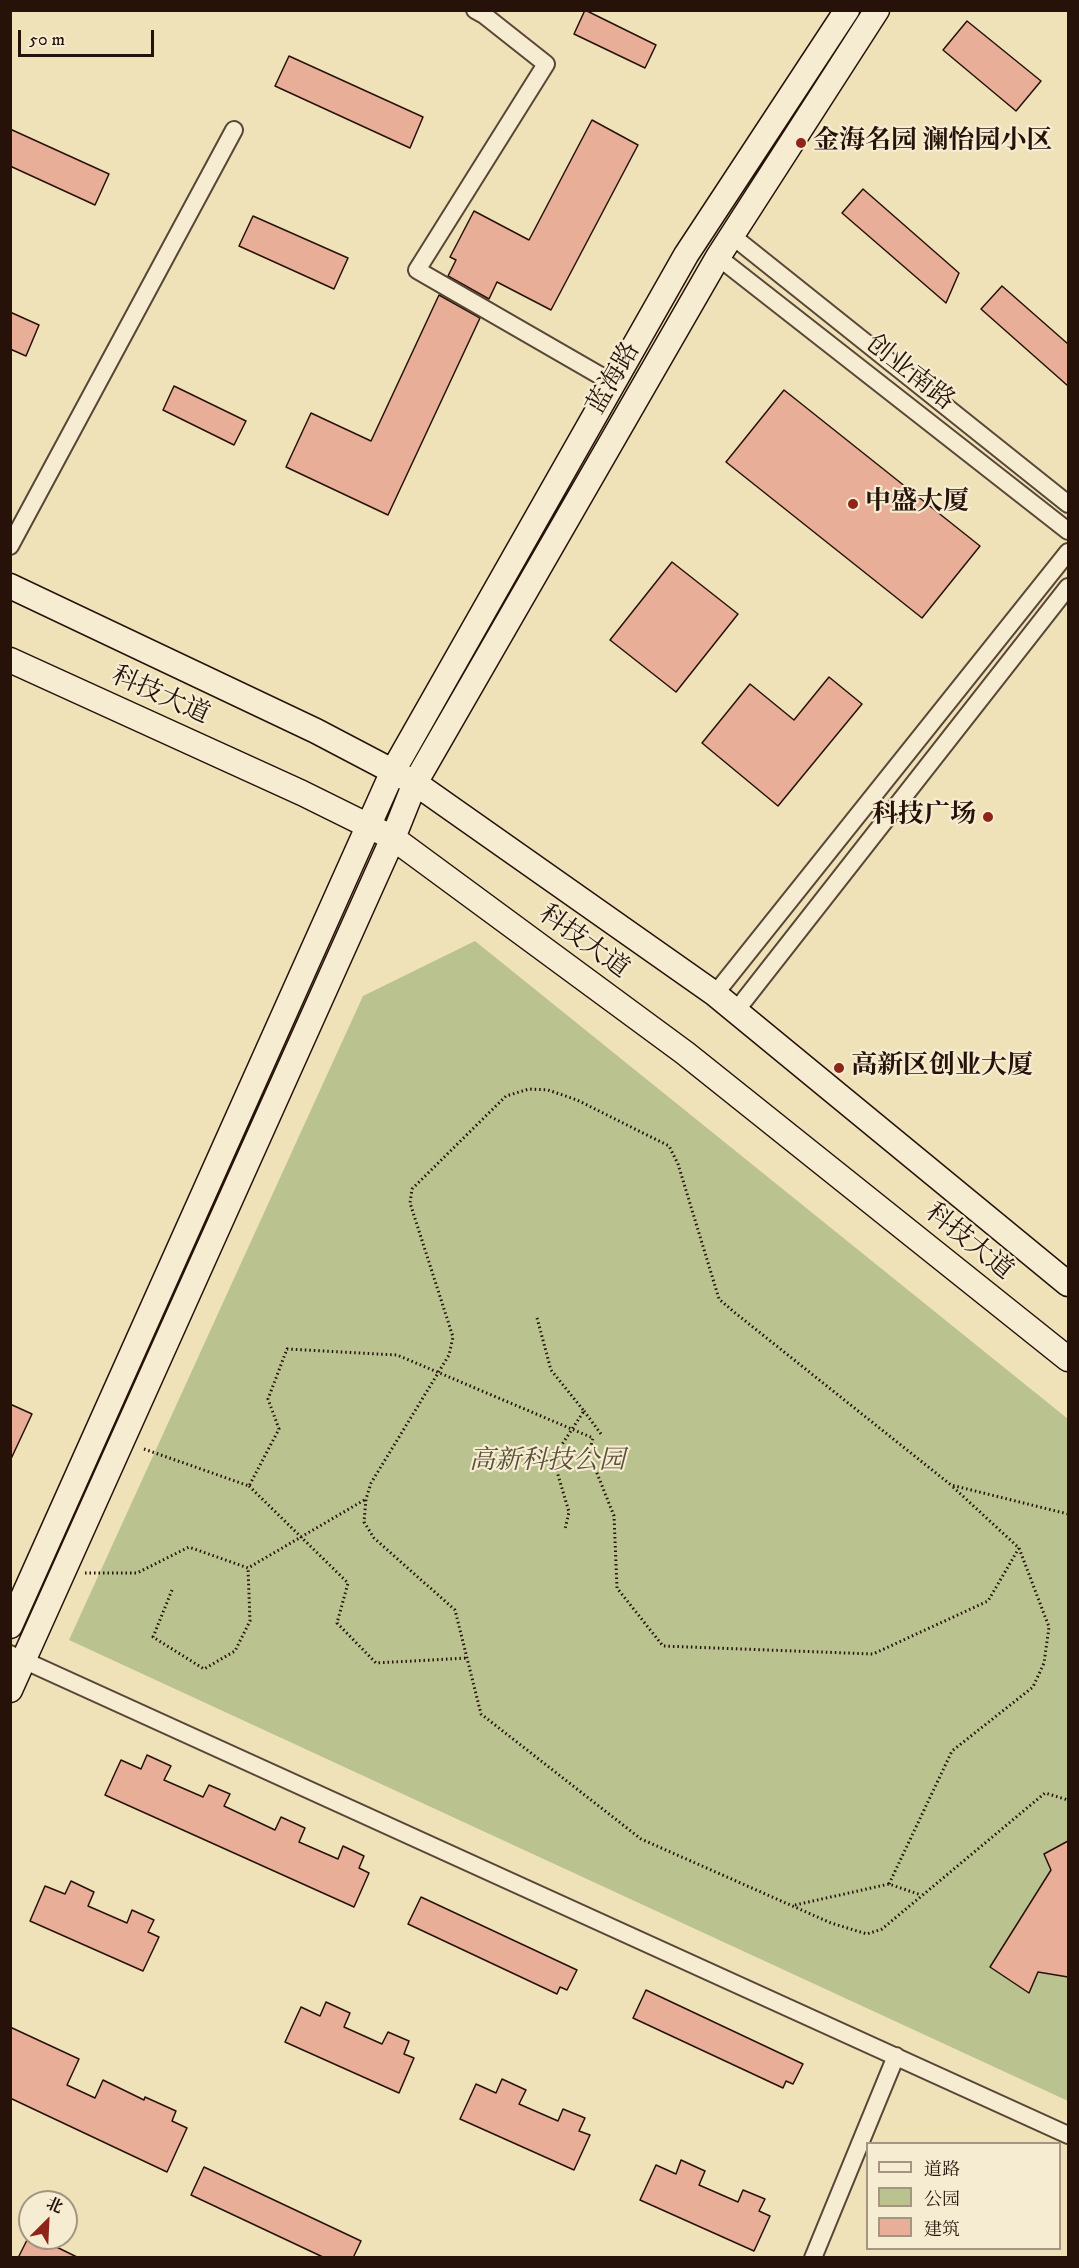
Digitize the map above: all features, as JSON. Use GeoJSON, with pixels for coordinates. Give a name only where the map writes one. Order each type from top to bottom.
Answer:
{"type":"FeatureCollection","features":[{"type":"Feature","properties":{"kind":"street"},"geometry":{"type":"LineString","coordinates":[[475,10],[546,64],[417,270],[613,383]]}},
{"type":"Feature","properties":{"kind":"street","name":"蓝海路"},"geometry":{"type":"LineString","coordinates":[[10,1626],[393,771],[686,255],[847,10]]}},
{"type":"Feature","properties":{"kind":"street","name":"蓝海路"},"geometry":{"type":"LineString","coordinates":[[10,1690],[17,1657],[393,838],[415,783],[718,257],[877,10]]}},
{"type":"Feature","properties":{"kind":"street"},"geometry":{"type":"LineString","coordinates":[[10,546],[234,130]]}},
{"type":"Feature","properties":{"kind":"street","name":"创业南路"},"geometry":{"type":"LineString","coordinates":[[732,235],[1068,504]]}},
{"type":"Feature","properties":{"kind":"street","name":"创业南路"},"geometry":{"type":"LineString","coordinates":[[718,257],[1068,531]]}},
{"type":"Feature","properties":{"kind":"street"},"geometry":{"type":"LineString","coordinates":[[715,994],[1068,552]]}},
{"type":"Feature","properties":{"kind":"street","name":"科技大道"},"geometry":{"type":"LineString","coordinates":[[10,586],[316,731],[415,783],[715,994],[1068,1284]]}},
{"type":"Feature","properties":{"kind":"street"},"geometry":{"type":"LineString","coordinates":[[735,1012],[1068,587]]}},
{"type":"Feature","properties":{"kind":"street","name":"科技大道"},"geometry":{"type":"LineString","coordinates":[[10,660],[302,793],[393,838],[684,1053],[1068,1359]]}},
{"type":"Feature","properties":{"kind":"street"},"geometry":{"type":"LineString","coordinates":[[17,1657],[1068,2135]]}},
{"type":"Feature","properties":{"kind":"street"},"geometry":{"type":"LineString","coordinates":[[813,2258],[896,2056]]}},
{"type":"Feature","properties":{"kind":"path"},"geometry":{"type":"LineString","coordinates":[[889,1884],[952,1751],[1033,1687],[1044,1663],[1049,1627],[1019,1548],[951,1485],[719,1299],[678,1164],[669,1146],[577,1100],[548,1090],[529,1089],[506,1096],[412,1189],[410,1203],[453,1337],[449,1355],[371,1483],[366,1499],[364,1522],[375,1538],[455,1610],[481,1714],[641,1839],[831,1923],[867,1934],[882,1929],[1045,1793],[1068,1800]]}},
{"type":"Feature","properties":{"kind":"path"},"geometry":{"type":"LineString","coordinates":[[537,1318],[551,1370],[601,1434]]}},
{"type":"Feature","properties":{"kind":"path"},"geometry":{"type":"LineString","coordinates":[[249,1485],[279,1429],[268,1399],[287,1349],[398,1355],[593,1438],[589,1453],[614,1516],[617,1588],[663,1646],[873,1654],[988,1601],[1019,1548]]}},
{"type":"Feature","properties":{"kind":"path"},"geometry":{"type":"LineString","coordinates":[[565,1529],[569,1512],[553,1458],[584,1411]]}},
{"type":"Feature","properties":{"kind":"path"},"geometry":{"type":"LineString","coordinates":[[144,1449],[249,1485],[348,1582],[338,1623],[376,1663],[467,1658]]}},
{"type":"Feature","properties":{"kind":"path"},"geometry":{"type":"LineString","coordinates":[[951,1485],[1068,1514]]}},
{"type":"Feature","properties":{"kind":"path"},"geometry":{"type":"LineString","coordinates":[[248,1568],[366,1499]]}},
{"type":"Feature","properties":{"kind":"path"},"geometry":{"type":"LineString","coordinates":[[85,1573],[137,1573],[189,1547],[248,1568]]}},
{"type":"Feature","properties":{"kind":"path"},"geometry":{"type":"LineString","coordinates":[[172,1590],[153,1637],[204,1669],[235,1651],[250,1621],[248,1568]]}},
{"type":"Feature","properties":{"kind":"path"},"geometry":{"type":"LineString","coordinates":[[793,1906],[889,1884],[922,1895]]}},
{"type":"Feature","properties":{"kind":"green space","name":"高新科技公园"},"geometry":{"type":"Polygon","coordinates":[[[475,941],[1068,1419],[1068,2101],[69,1640],[363,996],[475,941]]]}},
{"type":"Feature","properties":{"kind":"building"},"geometry":{"type":"Polygon","coordinates":[[[585,10],[656,45],[645,68],[574,34],[585,10]]]}},
{"type":"Feature","properties":{"kind":"building"},"geometry":{"type":"Polygon","coordinates":[[[967,21],[1041,81],[1016,111],[943,50],[967,21]]]}},
{"type":"Feature","properties":{"kind":"building"},"geometry":{"type":"Polygon","coordinates":[[[289,56],[423,117],[410,148],[275,86],[289,56]]]}},
{"type":"Feature","properties":{"kind":"building"},"geometry":{"type":"Polygon","coordinates":[[[592,120],[638,145],[551,310],[497,282],[489,299],[448,276],[456,260],[450,257],[474,211],[529,240],[592,120]]]}},
{"type":"Feature","properties":{"kind":"building"},"geometry":{"type":"Polygon","coordinates":[[[10,129],[109,174],[95,205],[10,166],[10,129]]]}},
{"type":"Feature","properties":{"kind":"building"},"geometry":{"type":"Polygon","coordinates":[[[863,189],[959,273],[946,303],[842,213],[863,189]]]}},
{"type":"Feature","properties":{"kind":"building"},"geometry":{"type":"Polygon","coordinates":[[[253,216],[348,258],[334,289],[239,246],[253,216]]]}},
{"type":"Feature","properties":{"kind":"building"},"geometry":{"type":"Polygon","coordinates":[[[1002,286],[1068,344],[1068,386],[981,309],[1002,286]]]}},
{"type":"Feature","properties":{"kind":"building"},"geometry":{"type":"Polygon","coordinates":[[[439,295],[480,318],[388,515],[286,467],[311,413],[371,441],[439,295]]]}},
{"type":"Feature","properties":{"kind":"building"},"geometry":{"type":"Polygon","coordinates":[[[10,312],[39,325],[26,356],[10,349],[10,312]]]}},
{"type":"Feature","properties":{"kind":"building"},"geometry":{"type":"Polygon","coordinates":[[[174,386],[246,421],[234,445],[163,410],[174,386]]]}},
{"type":"Feature","properties":{"kind":"building","name":"中盛大厦"},"geometry":{"type":"Polygon","coordinates":[[[784,390],[980,546],[922,618],[726,462],[784,390]]]}},
{"type":"Feature","properties":{"kind":"building"},"geometry":{"type":"Polygon","coordinates":[[[672,562],[738,614],[676,692],[610,640],[672,562]]]}},
{"type":"Feature","properties":{"kind":"building"},"geometry":{"type":"Polygon","coordinates":[[[829,677],[862,704],[778,806],[702,743],[750,684],[794,720],[829,677]]]}},
{"type":"Feature","properties":{"kind":"building"},"geometry":{"type":"Polygon","coordinates":[[[10,1404],[32,1414],[10,1461],[10,1404]]]}},
{"type":"Feature","properties":{"kind":"building"},"geometry":{"type":"Polygon","coordinates":[[[147,1755],[171,1766],[164,1780],[203,1797],[209,1785],[230,1794],[224,1806],[275,1830],[281,1817],[305,1828],[299,1842],[338,1859],[343,1846],[364,1856],[359,1868],[369,1873],[354,1907],[105,1795],[121,1760],[141,1769],[147,1755]]]}},
{"type":"Feature","properties":{"kind":"building"},"geometry":{"type":"Polygon","coordinates":[[[1068,1841],[1068,1977],[1038,1972],[1029,1993],[990,1967],[1051,1870],[1044,1854],[1068,1841]]]}},
{"type":"Feature","properties":{"kind":"building"},"geometry":{"type":"Polygon","coordinates":[[[71,1881],[94,1892],[88,1906],[127,1923],[132,1910],[154,1920],[148,1932],[159,1937],[143,1971],[30,1921],[45,1886],[65,1894],[71,1881]]]}},
{"type":"Feature","properties":{"kind":"building"},"geometry":{"type":"Polygon","coordinates":[[[421,1897],[577,1970],[567,1990],[560,1987],[557,1994],[408,1924],[421,1897]]]}},
{"type":"Feature","properties":{"kind":"building"},"geometry":{"type":"Polygon","coordinates":[[[646,1990],[803,2064],[793,2084],[786,2081],[783,2088],[633,2018],[646,1990]]]}},
{"type":"Feature","properties":{"kind":"building"},"geometry":{"type":"Polygon","coordinates":[[[326,2002],[350,2013],[344,2027],[382,2044],[388,2032],[409,2041],[404,2054],[414,2058],[399,2093],[285,2042],[301,2007],[320,2016],[326,2002]]]}},
{"type":"Feature","properties":{"kind":"building"},"geometry":{"type":"Polygon","coordinates":[[[10,2027],[79,2059],[67,2085],[95,2098],[103,2080],[144,2100],[145,2097],[176,2111],[172,2121],[187,2128],[167,2172],[10,2098],[10,2027]]]}},
{"type":"Feature","properties":{"kind":"building"},"geometry":{"type":"Polygon","coordinates":[[[502,2079],[526,2090],[519,2104],[558,2121],[563,2109],[585,2118],[579,2131],[590,2135],[574,2170],[460,2119],[476,2084],[496,2093],[502,2079]]]}},
{"type":"Feature","properties":{"kind":"building"},"geometry":{"type":"Polygon","coordinates":[[[681,2160],[705,2171],[699,2185],[738,2202],[743,2190],[765,2199],[759,2211],[770,2216],[754,2251],[640,2200],[656,2165],[676,2174],[681,2160]]]}},
{"type":"Feature","properties":{"kind":"building"},"geometry":{"type":"Polygon","coordinates":[[[204,2167],[361,2241],[353,2258],[325,2258],[191,2195],[204,2167]]]}},
{"type":"Feature","properties":{"kind":"building"},"geometry":{"type":"Polygon","coordinates":[[[22,2250],[63,2250],[79,2258],[18,2258],[22,2250]]]}},
{"type":"Feature","properties":{"kind":"place","name":"金海名园 澜怡园小区"},"geometry":{"type":"Point","coordinates":[801,143]}},
{"type":"Feature","properties":{"kind":"place","name":"中盛大厦"},"geometry":{"type":"Point","coordinates":[853,504]}},
{"type":"Feature","properties":{"kind":"place","name":"科技广场"},"geometry":{"type":"Point","coordinates":[988,817]}},
{"type":"Feature","properties":{"kind":"place","name":"高新区创业大厦"},"geometry":{"type":"Point","coordinates":[839,1068]}}]}
